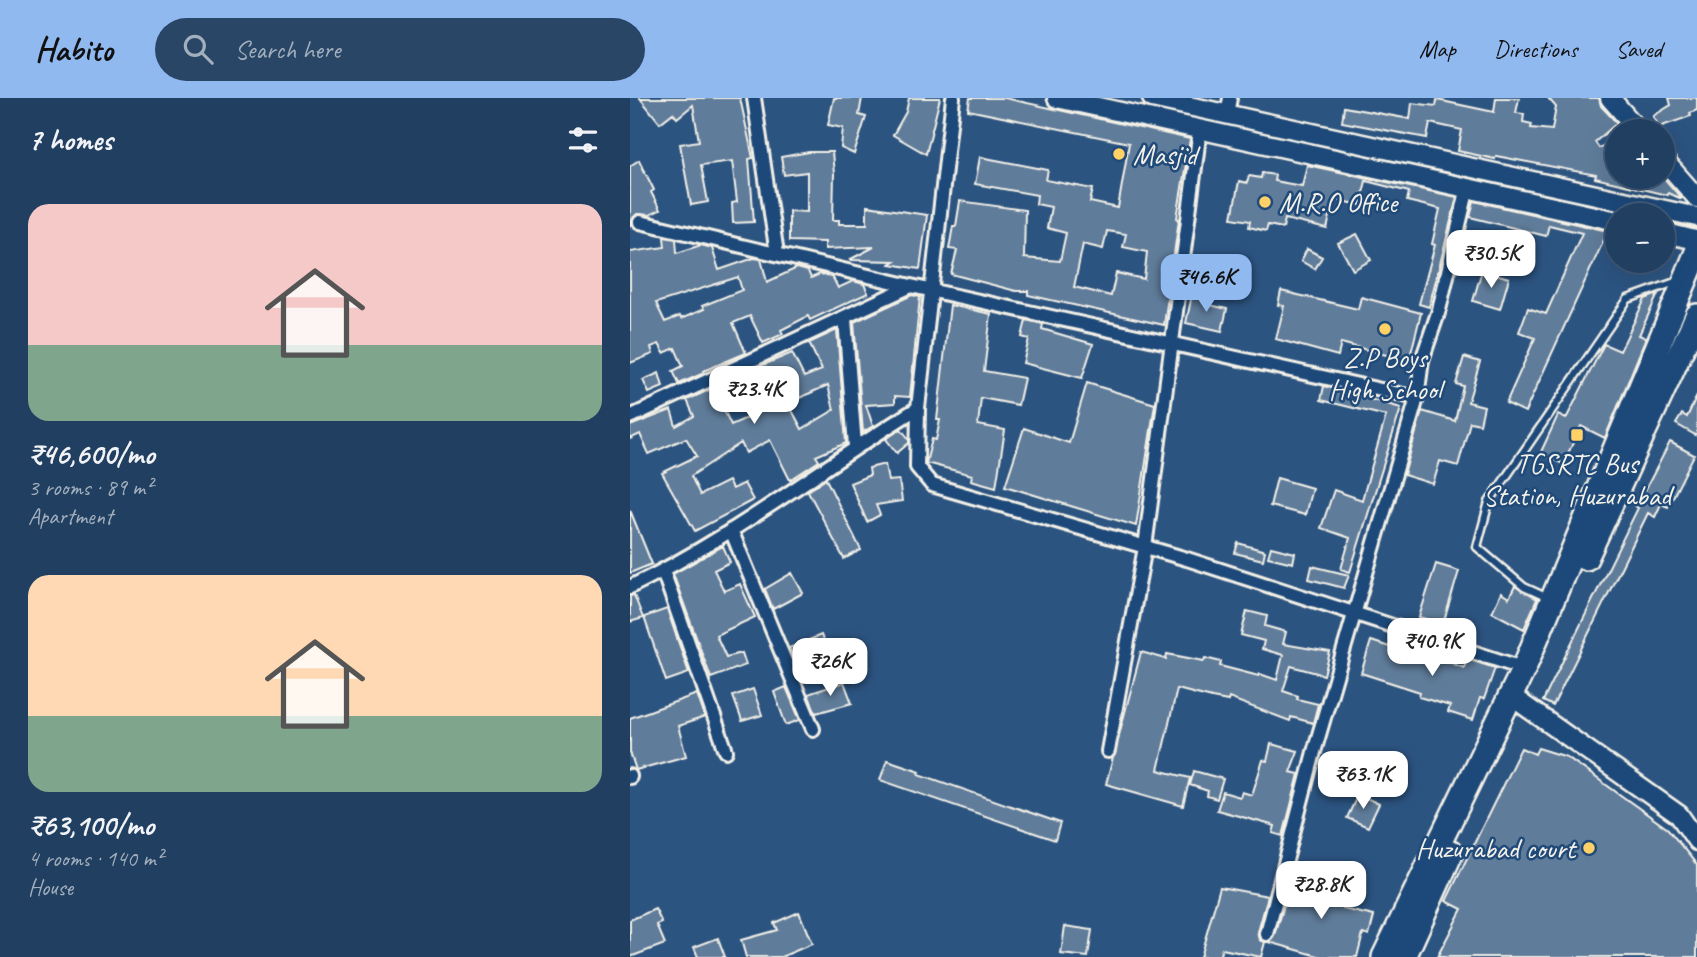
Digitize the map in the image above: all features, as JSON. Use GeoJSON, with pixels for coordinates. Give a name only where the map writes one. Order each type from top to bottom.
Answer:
{"type":"FeatureCollection","features":[{"type":"Feature","properties":{"kind":"highway"},"geometry":{"type":"LineString","coordinates":[[1529,671],[1553,600],[1686,278],[1696,238]]}},
{"type":"Feature","properties":{"kind":"highway"},"geometry":{"type":"LineString","coordinates":[[1384,957],[1516,698],[1697,316]]}},
{"type":"Feature","properties":{"kind":"highway"},"geometry":{"type":"LineString","coordinates":[[1404,957],[1516,698]]}},
{"type":"Feature","properties":{"kind":"main road"},"geometry":{"type":"LineString","coordinates":[[1057,98],[1605,217]]}},
{"type":"Feature","properties":{"kind":"main road"},"geometry":{"type":"LineString","coordinates":[[1152,98],[1228,106],[1302,130],[1696,238]]}},
{"type":"Feature","properties":{"kind":"main road"},"geometry":{"type":"LineString","coordinates":[[1611,98],[1629,119]]}},
{"type":"Feature","properties":{"kind":"main road"},"geometry":{"type":"LineString","coordinates":[[1298,150],[1302,130]]}},
{"type":"Feature","properties":{"kind":"main road"},"geometry":{"type":"LineString","coordinates":[[1675,173],[1697,198]]}},
{"type":"Feature","properties":{"kind":"main road"},"geometry":{"type":"LineString","coordinates":[[1675,234],[1696,238]]}},
{"type":"Feature","properties":{"kind":"main road"},"geometry":{"type":"LineString","coordinates":[[1516,698],[1679,816],[1697,841]]}},
{"type":"Feature","properties":{"kind":"street"},"geometry":{"type":"LineString","coordinates":[[754,98],[777,254]]}},
{"type":"Feature","properties":{"kind":"street"},"geometry":{"type":"LineString","coordinates":[[953,98],[918,408],[917,467],[932,485],[1354,612],[1529,671]]}},
{"type":"Feature","properties":{"kind":"street"},"geometry":{"type":"LineString","coordinates":[[1108,751],[1145,547],[1200,129]]}},
{"type":"Feature","properties":{"kind":"street"},"geometry":{"type":"LineString","coordinates":[[1267,934],[1314,752],[1417,398],[1422,360],[1439,310],[1468,187]]}},
{"type":"Feature","properties":{"kind":"street"},"geometry":{"type":"LineString","coordinates":[[640,222],[911,286],[1417,398]]}},
{"type":"Feature","properties":{"kind":"street"},"geometry":{"type":"LineString","coordinates":[[630,417],[911,286]]}},
{"type":"Feature","properties":{"kind":"street"},"geometry":{"type":"LineString","coordinates":[[845,319],[855,446]]}},
{"type":"Feature","properties":{"kind":"street"},"geometry":{"type":"LineString","coordinates":[[630,587],[663,571],[731,530],[855,446],[918,408]]}},
{"type":"Feature","properties":{"kind":"street"},"geometry":{"type":"LineString","coordinates":[[731,530],[813,729]]}},
{"type":"Feature","properties":{"kind":"street"},"geometry":{"type":"LineString","coordinates":[[663,571],[726,751]]}},
{"type":"Feature","properties":{"kind":"lane"},"geometry":{"type":"LineString","coordinates":[[1553,600],[1524,587],[1477,547],[1489,502],[1628,299],[1686,278]]}},
{"type":"Feature","properties":{"kind":"building"},"geometry":{"type":"Polygon","coordinates":[[[640,98],[740,98],[753,158],[749,159],[754,222],[733,223],[732,203],[737,202],[732,161],[701,165],[708,202],[691,205],[680,144],[699,141],[693,105],[677,118],[673,113],[660,123],[640,98]]]}},
{"type":"Feature","properties":{"kind":"building"},"geometry":{"type":"Polygon","coordinates":[[[834,98],[862,98],[859,115],[866,117],[854,154],[841,148],[843,128],[828,125],[834,98]]]}},
{"type":"Feature","properties":{"kind":"building"},"geometry":{"type":"Polygon","coordinates":[[[909,98],[940,98],[926,154],[893,135],[906,112],[909,98]]]}},
{"type":"Feature","properties":{"kind":"building"},"geometry":{"type":"Polygon","coordinates":[[[970,98],[1005,98],[1190,139],[1164,325],[1028,295],[1028,291],[1016,291],[951,274],[957,250],[949,249],[960,201],[1025,210],[1024,258],[1060,261],[1066,233],[1047,228],[1051,207],[1036,204],[1037,195],[975,184],[980,157],[1048,170],[1046,180],[1093,189],[1090,202],[1118,208],[1129,143],[968,110],[970,98]],[[1107,231],[1103,249],[1083,244],[1074,287],[1111,296],[1116,273],[1144,279],[1147,252],[1123,247],[1126,234],[1107,231]]]}},
{"type":"Feature","properties":{"kind":"building"},"geometry":{"type":"Polygon","coordinates":[[[1496,98],[1519,98],[1516,113],[1524,114],[1523,122],[1532,124],[1531,128],[1552,130],[1556,107],[1548,98],[1599,98],[1601,106],[1613,119],[1605,119],[1605,133],[1595,142],[1599,148],[1605,145],[1605,180],[1595,178],[1596,175],[1458,151],[1462,130],[1430,123],[1427,138],[1342,122],[1344,107],[1410,119],[1412,103],[1436,106],[1437,100],[1494,112],[1496,98]]]}},
{"type":"Feature","properties":{"kind":"building"},"geometry":{"type":"Polygon","coordinates":[[[1669,98],[1697,98],[1697,110],[1690,113],[1691,116],[1675,122],[1675,119],[1655,119],[1653,116],[1671,105],[1669,98]]]}},
{"type":"Feature","properties":{"kind":"building"},"geometry":{"type":"Polygon","coordinates":[[[809,152],[832,152],[833,220],[839,220],[839,224],[867,224],[867,206],[927,215],[920,269],[890,264],[895,261],[849,260],[874,247],[825,249],[825,242],[789,241],[789,211],[807,212],[807,172],[784,175],[781,157],[809,152]]]}},
{"type":"Feature","properties":{"kind":"building"},"geometry":{"type":"Polygon","coordinates":[[[639,160],[654,190],[651,192],[660,210],[649,215],[637,214],[630,225],[630,166],[639,160]]]}},
{"type":"Feature","properties":{"kind":"building"},"geometry":{"type":"Polygon","coordinates":[[[1307,165],[1457,197],[1429,307],[1419,304],[1435,245],[1432,244],[1440,209],[1407,201],[1409,192],[1366,181],[1360,205],[1334,199],[1327,229],[1285,219],[1283,228],[1268,225],[1266,231],[1249,227],[1250,221],[1232,218],[1239,181],[1247,183],[1249,176],[1261,178],[1262,173],[1275,175],[1274,181],[1302,186],[1307,165]]]}},
{"type":"Feature","properties":{"kind":"building"},"geometry":{"type":"Polygon","coordinates":[[[1642,189],[1673,189],[1682,199],[1668,193],[1667,195],[1642,189]]]}},
{"type":"Feature","properties":{"kind":"building"},"geometry":{"type":"Polygon","coordinates":[[[1474,201],[1605,230],[1605,238],[1525,412],[1506,403],[1535,338],[1519,332],[1528,308],[1546,314],[1582,233],[1549,225],[1546,236],[1470,217],[1474,201]]]}},
{"type":"Feature","properties":{"kind":"building"},"geometry":{"type":"Polygon","coordinates":[[[1357,234],[1371,260],[1353,270],[1338,243],[1357,234]]]}},
{"type":"Feature","properties":{"kind":"building"},"geometry":{"type":"Polygon","coordinates":[[[664,237],[676,239],[677,253],[701,245],[712,248],[719,270],[754,258],[761,259],[767,282],[797,268],[808,271],[811,278],[820,274],[832,276],[838,288],[853,281],[864,284],[868,293],[810,320],[808,316],[781,330],[783,334],[763,343],[750,316],[733,323],[746,353],[679,384],[673,371],[683,366],[675,348],[664,353],[659,344],[651,347],[653,354],[630,363],[630,252],[665,247],[664,237]],[[738,277],[656,303],[665,322],[680,316],[681,319],[704,309],[702,306],[742,290],[738,277]]]}},
{"type":"Feature","properties":{"kind":"building"},"geometry":{"type":"Polygon","coordinates":[[[1307,249],[1322,257],[1315,269],[1301,261],[1307,249]]]}},
{"type":"Feature","properties":{"kind":"building"},"geometry":{"type":"Polygon","coordinates":[[[1482,270],[1509,278],[1500,309],[1473,301],[1482,270]]]}},
{"type":"Feature","properties":{"kind":"building"},"geometry":{"type":"Polygon","coordinates":[[[1281,291],[1358,309],[1361,297],[1421,313],[1409,361],[1341,343],[1338,356],[1276,339],[1284,306],[1278,305],[1281,291]]]}},
{"type":"Feature","properties":{"kind":"building"},"geometry":{"type":"Polygon","coordinates":[[[1658,294],[1639,335],[1646,338],[1605,438],[1581,426],[1563,464],[1540,454],[1558,415],[1566,419],[1604,344],[1620,351],[1645,299],[1658,294]]]}},
{"type":"Feature","properties":{"kind":"building"},"geometry":{"type":"Polygon","coordinates":[[[912,295],[920,297],[910,397],[895,396],[895,403],[866,405],[873,426],[863,432],[854,322],[912,295]]]}},
{"type":"Feature","properties":{"kind":"building"},"geometry":{"type":"Polygon","coordinates":[[[1192,295],[1211,300],[1210,305],[1227,309],[1222,331],[1186,323],[1192,295]]]}},
{"type":"Feature","properties":{"kind":"building"},"geometry":{"type":"Polygon","coordinates":[[[950,305],[991,314],[984,371],[1024,378],[1018,405],[981,398],[978,425],[1005,430],[996,487],[971,480],[972,475],[926,463],[932,439],[936,440],[940,420],[937,420],[950,305]]]}},
{"type":"Feature","properties":{"kind":"building"},"geometry":{"type":"Polygon","coordinates":[[[1026,320],[1043,324],[1042,329],[1093,344],[1082,378],[1023,363],[1029,339],[1022,337],[1026,320]]]}},
{"type":"Feature","properties":{"kind":"building"},"geometry":{"type":"Polygon","coordinates":[[[837,330],[846,443],[816,456],[819,461],[790,480],[770,440],[746,453],[741,443],[691,476],[700,495],[728,481],[732,489],[744,483],[753,500],[695,531],[662,473],[697,456],[686,438],[649,454],[640,434],[630,439],[630,426],[671,410],[676,426],[694,416],[687,400],[711,389],[713,392],[744,373],[792,353],[804,377],[822,370],[809,343],[837,330]],[[828,385],[788,403],[802,429],[834,410],[828,385]],[[745,388],[720,402],[731,425],[758,413],[745,388]]]}},
{"type":"Feature","properties":{"kind":"building"},"geometry":{"type":"Polygon","coordinates":[[[1464,357],[1480,362],[1468,402],[1484,406],[1480,424],[1470,422],[1458,466],[1440,461],[1433,484],[1404,475],[1422,411],[1455,421],[1463,386],[1456,384],[1464,357]]]}},
{"type":"Feature","properties":{"kind":"building"},"geometry":{"type":"Polygon","coordinates":[[[659,373],[663,387],[649,393],[643,380],[659,373]]]}},
{"type":"Feature","properties":{"kind":"building"},"geometry":{"type":"Polygon","coordinates":[[[1087,383],[1155,404],[1136,526],[1005,486],[1024,428],[1069,443],[1087,383]]]}},
{"type":"Feature","properties":{"kind":"building"},"geometry":{"type":"Polygon","coordinates":[[[1324,386],[1401,408],[1350,572],[1341,569],[1350,538],[1321,528],[1334,490],[1362,500],[1386,416],[1321,400],[1324,386]]]}},
{"type":"Feature","properties":{"kind":"building"},"geometry":{"type":"Polygon","coordinates":[[[1697,396],[1697,436],[1676,424],[1682,414],[1687,417],[1697,396]]]}},
{"type":"Feature","properties":{"kind":"building"},"geometry":{"type":"Polygon","coordinates":[[[901,429],[909,443],[897,453],[886,439],[901,429]]]}},
{"type":"Feature","properties":{"kind":"building"},"geometry":{"type":"Polygon","coordinates":[[[1670,442],[1694,455],[1668,507],[1661,504],[1655,517],[1648,513],[1553,706],[1543,701],[1638,508],[1633,505],[1639,494],[1642,496],[1670,442]]]}},
{"type":"Feature","properties":{"kind":"building"},"geometry":{"type":"Polygon","coordinates":[[[885,464],[888,481],[899,480],[902,501],[876,505],[880,515],[867,522],[850,483],[870,475],[869,468],[885,464]]]}},
{"type":"Feature","properties":{"kind":"building"},"geometry":{"type":"Polygon","coordinates":[[[1277,478],[1312,488],[1305,515],[1270,506],[1277,478]]]}},
{"type":"Feature","properties":{"kind":"building"},"geometry":{"type":"Polygon","coordinates":[[[826,479],[861,550],[844,559],[808,491],[826,479]]]}},
{"type":"Feature","properties":{"kind":"building"},"geometry":{"type":"Polygon","coordinates":[[[630,510],[652,564],[630,573],[630,510]]]}},
{"type":"Feature","properties":{"kind":"building"},"geometry":{"type":"Polygon","coordinates":[[[1238,543],[1265,551],[1263,560],[1235,553],[1238,543]]]}},
{"type":"Feature","properties":{"kind":"building"},"geometry":{"type":"Polygon","coordinates":[[[723,546],[730,562],[714,570],[724,591],[740,584],[755,617],[716,635],[726,657],[742,653],[746,665],[711,678],[673,574],[723,546]]]}},
{"type":"Feature","properties":{"kind":"building"},"geometry":{"type":"Polygon","coordinates":[[[1271,547],[1295,553],[1293,563],[1268,557],[1271,547]]]}},
{"type":"Feature","properties":{"kind":"building"},"geometry":{"type":"Polygon","coordinates":[[[1436,564],[1459,571],[1443,624],[1419,617],[1436,564]]]}},
{"type":"Feature","properties":{"kind":"building"},"geometry":{"type":"Polygon","coordinates":[[[1312,566],[1349,575],[1344,588],[1309,579],[1312,566]]]}},
{"type":"Feature","properties":{"kind":"building"},"geometry":{"type":"Polygon","coordinates":[[[792,573],[803,593],[773,609],[765,589],[792,573]]]}},
{"type":"Feature","properties":{"kind":"building"},"geometry":{"type":"Polygon","coordinates":[[[1515,586],[1537,599],[1524,629],[1492,612],[1501,593],[1509,598],[1515,586]]]}},
{"type":"Feature","properties":{"kind":"building"},"geometry":{"type":"Polygon","coordinates":[[[634,595],[643,618],[630,622],[630,596],[634,595]]]}},
{"type":"Feature","properties":{"kind":"building"},"geometry":{"type":"Polygon","coordinates":[[[667,609],[689,673],[666,681],[644,617],[667,609]]]}},
{"type":"Feature","properties":{"kind":"building"},"geometry":{"type":"Polygon","coordinates":[[[1247,611],[1267,616],[1265,626],[1286,632],[1283,644],[1330,652],[1324,675],[1291,666],[1283,691],[1298,696],[1297,699],[1318,704],[1313,723],[1291,717],[1290,721],[1229,698],[1228,701],[1177,689],[1158,770],[1190,778],[1183,806],[1106,784],[1141,652],[1166,659],[1167,654],[1204,661],[1205,658],[1221,662],[1220,666],[1277,680],[1283,655],[1262,649],[1264,641],[1241,635],[1247,611]]]}},
{"type":"Feature","properties":{"kind":"building"},"geometry":{"type":"Polygon","coordinates":[[[821,635],[830,657],[798,670],[789,648],[821,635]]]}},
{"type":"Feature","properties":{"kind":"building"},"geometry":{"type":"Polygon","coordinates":[[[1371,641],[1430,660],[1431,655],[1464,668],[1467,659],[1495,668],[1484,699],[1480,698],[1473,720],[1448,712],[1450,706],[1419,697],[1420,692],[1361,673],[1371,641]]]}},
{"type":"Feature","properties":{"kind":"building"},"geometry":{"type":"Polygon","coordinates":[[[844,682],[852,703],[816,713],[808,694],[844,682]]]}},
{"type":"Feature","properties":{"kind":"building"},"geometry":{"type":"Polygon","coordinates":[[[786,687],[800,720],[786,725],[774,692],[786,687]]]}},
{"type":"Feature","properties":{"kind":"building"},"geometry":{"type":"Polygon","coordinates":[[[753,689],[762,715],[742,721],[733,696],[753,689]]]}},
{"type":"Feature","properties":{"kind":"building"},"geometry":{"type":"Polygon","coordinates":[[[697,694],[705,717],[678,726],[686,756],[636,770],[630,752],[630,718],[697,694]]]}},
{"type":"Feature","properties":{"kind":"building"},"geometry":{"type":"Polygon","coordinates":[[[1271,744],[1298,751],[1290,772],[1299,774],[1283,836],[1273,833],[1275,826],[1217,810],[1223,792],[1240,797],[1242,792],[1252,795],[1263,760],[1267,761],[1271,744]]]}},
{"type":"Feature","properties":{"kind":"building","name":"Huzurabad court"},"geometry":{"type":"Polygon","coordinates":[[[1521,748],[1535,754],[1538,748],[1567,757],[1668,829],[1697,865],[1697,957],[1437,957],[1462,909],[1446,901],[1521,748]]]}},
{"type":"Feature","properties":{"kind":"building"},"geometry":{"type":"Polygon","coordinates":[[[887,760],[920,771],[919,774],[1060,823],[1055,840],[880,780],[887,760]]]}},
{"type":"Feature","properties":{"kind":"building"},"geometry":{"type":"Polygon","coordinates":[[[1194,771],[1223,779],[1217,799],[1207,796],[1208,791],[1190,785],[1194,771]]]}},
{"type":"Feature","properties":{"kind":"building"},"geometry":{"type":"Polygon","coordinates":[[[1358,794],[1379,804],[1368,827],[1347,818],[1358,794]]]}},
{"type":"Feature","properties":{"kind":"building"},"geometry":{"type":"Polygon","coordinates":[[[1293,875],[1348,888],[1343,909],[1374,916],[1369,935],[1363,933],[1357,957],[1322,957],[1269,942],[1275,936],[1293,875]]]}},
{"type":"Feature","properties":{"kind":"building"},"geometry":{"type":"Polygon","coordinates":[[[1220,887],[1268,896],[1258,932],[1260,940],[1265,942],[1261,957],[1222,949],[1219,957],[1200,957],[1220,887]]]}},
{"type":"Feature","properties":{"kind":"building"},"geometry":{"type":"Polygon","coordinates":[[[655,909],[662,923],[657,925],[665,944],[630,957],[630,920],[655,909]]]}},
{"type":"Feature","properties":{"kind":"building"},"geometry":{"type":"Polygon","coordinates":[[[799,912],[812,944],[781,957],[746,957],[741,940],[777,930],[774,923],[799,912]]]}},
{"type":"Feature","properties":{"kind":"building"},"geometry":{"type":"Polygon","coordinates":[[[1065,926],[1092,930],[1088,957],[1061,954],[1065,926]]]}},
{"type":"Feature","properties":{"kind":"building"},"geometry":{"type":"Polygon","coordinates":[[[718,938],[725,957],[698,957],[694,947],[718,938]]]}},
{"type":"Feature","properties":{"kind":"place","name":"Masjid"},"geometry":{"type":"Point","coordinates":[1119,154]}},
{"type":"Feature","properties":{"kind":"place","name":"M.R.O Office"},"geometry":{"type":"Point","coordinates":[1265,202]}},
{"type":"Feature","properties":{"kind":"place","name":"Z.P Boys High School"},"geometry":{"type":"Point","coordinates":[1385,329]}},
{"type":"Feature","properties":{"kind":"place","name":"TGSRTC Bus Station, Huzurabad"},"geometry":{"type":"Point","coordinates":[1577,435]}},
{"type":"Feature","properties":{"kind":"place","name":"Huzurabad court"},"geometry":{"type":"Point","coordinates":[1589,848]}}]}
